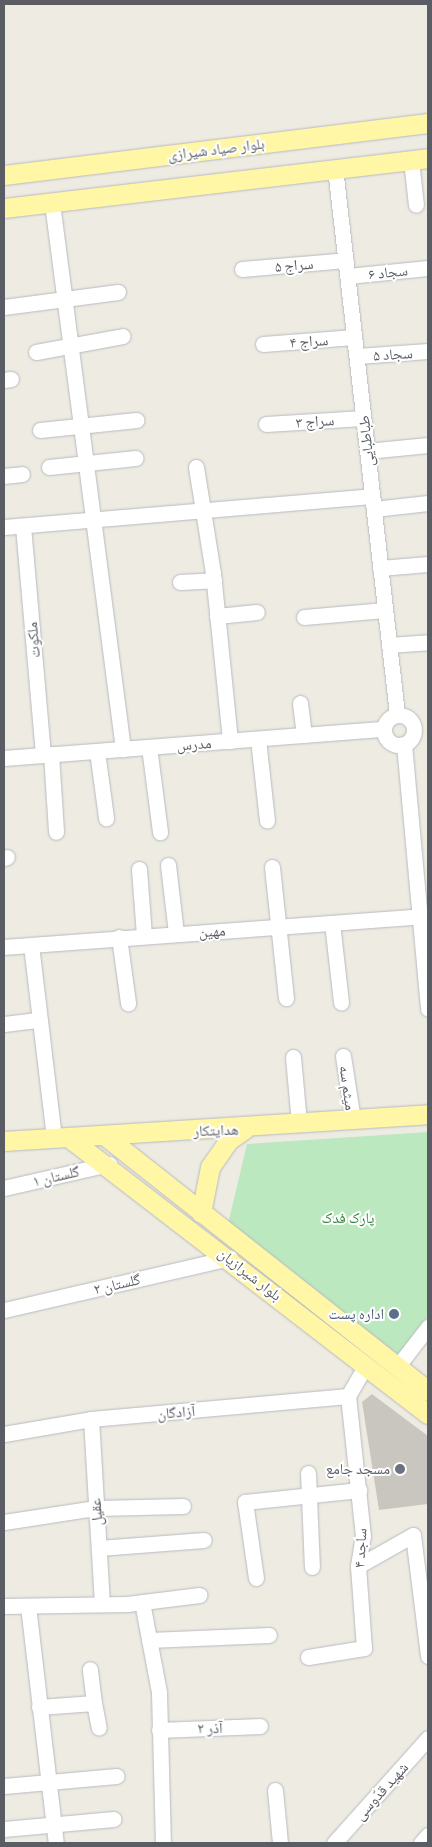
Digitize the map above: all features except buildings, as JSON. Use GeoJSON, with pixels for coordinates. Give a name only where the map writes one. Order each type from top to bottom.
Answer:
{"type":"FeatureCollection","features":[{"type":"Feature","properties":{"kind":"main road","name":"بلوار صیاد شیرازی"},"geometry":{"type":"LineString","coordinates":[[4,175],[428,123]]}},
{"type":"Feature","properties":{"kind":"main road"},"geometry":{"type":"LineString","coordinates":[[4,208],[420,159]]}},
{"type":"Feature","properties":{"kind":"main road","name":"هدایتکار"},"geometry":{"type":"LineString","coordinates":[[4,1141],[245,1129],[299,1123],[428,1114]]}},
{"type":"Feature","properties":{"kind":"main road"},"geometry":{"type":"LineString","coordinates":[[201,1213],[210,1167],[229,1140],[245,1129]]}},
{"type":"Feature","properties":{"kind":"main road","name":"بلوار شیرازیان"},"geometry":{"type":"LineString","coordinates":[[104,1135],[428,1391]]}},
{"type":"Feature","properties":{"kind":"main road","name":"بلوار شیرازیان"},"geometry":{"type":"LineString","coordinates":[[61,1137],[109,1164],[428,1414]]}},
{"type":"Feature","properties":{"kind":"main road"},"geometry":{"type":"LineString","coordinates":[[109,1164],[122,1148]]}},
{"type":"Feature","properties":{"kind":"street"},"geometry":{"type":"LineString","coordinates":[[416,205],[420,159]]}},
{"type":"Feature","properties":{"kind":"street","name":"طباطبایی"},"geometry":{"type":"LineString","coordinates":[[335,168],[397,714]]}},
{"type":"Feature","properties":{"kind":"street"},"geometry":{"type":"LineString","coordinates":[[52,203],[123,749]]}},
{"type":"Feature","properties":{"kind":"street","name":"سراج ۵"},"geometry":{"type":"LineString","coordinates":[[242,270],[346,260]]}},
{"type":"Feature","properties":{"kind":"street","name":"سجاد ۶"},"geometry":{"type":"LineString","coordinates":[[348,276],[428,268]]}},
{"type":"Feature","properties":{"kind":"street"},"geometry":{"type":"LineString","coordinates":[[4,307],[118,292]]}},
{"type":"Feature","properties":{"kind":"street"},"geometry":{"type":"LineString","coordinates":[[36,352],[123,336]]}},
{"type":"Feature","properties":{"kind":"street","name":"سراج ۴"},"geometry":{"type":"LineString","coordinates":[[263,344],[354,338]]}},
{"type":"Feature","properties":{"kind":"street","name":"سجاد ۵"},"geometry":{"type":"LineString","coordinates":[[357,356],[428,351]]}},
{"type":"Feature","properties":{"kind":"street","name":"سراج ۳"},"geometry":{"type":"LineString","coordinates":[[266,424],[363,418]]}},
{"type":"Feature","properties":{"kind":"street"},"geometry":{"type":"LineString","coordinates":[[40,430],[136,420]]}},
{"type":"Feature","properties":{"kind":"street"},"geometry":{"type":"LineString","coordinates":[[367,451],[428,445]]}},
{"type":"Feature","properties":{"kind":"street"},"geometry":{"type":"LineString","coordinates":[[49,467],[136,458]]}},
{"type":"Feature","properties":{"kind":"street"},"geometry":{"type":"LineString","coordinates":[[196,467],[201,511],[214,580],[230,741]]}},
{"type":"Feature","properties":{"kind":"street"},"geometry":{"type":"LineString","coordinates":[[4,476],[22,474]]}},
{"type":"Feature","properties":{"kind":"street"},"geometry":{"type":"LineString","coordinates":[[4,527],[201,511],[373,503],[428,503]]}},
{"type":"Feature","properties":{"kind":"street","name":"ملکوت"},"geometry":{"type":"LineString","coordinates":[[23,526],[56,832]]}},
{"type":"Feature","properties":{"kind":"street"},"geometry":{"type":"LineString","coordinates":[[380,568],[428,564]]}},
{"type":"Feature","properties":{"kind":"street"},"geometry":{"type":"LineString","coordinates":[[180,582],[214,580]]}},
{"type":"Feature","properties":{"kind":"street"},"geometry":{"type":"LineString","coordinates":[[304,617],[385,610]]}},
{"type":"Feature","properties":{"kind":"street"},"geometry":{"type":"LineString","coordinates":[[217,616],[257,612]]}},
{"type":"Feature","properties":{"kind":"street"},"geometry":{"type":"LineString","coordinates":[[389,645],[428,642]]}},
{"type":"Feature","properties":{"kind":"street"},"geometry":{"type":"LineString","coordinates":[[300,704],[304,735]]}},
{"type":"Feature","properties":{"kind":"street"},"geometry":{"type":"LineString","coordinates":[[404,744],[390,742],[384,730],[397,714],[404,715],[421,726],[404,744],[424,916],[428,1009]]}},
{"type":"Feature","properties":{"kind":"street","name":"مدرس"},"geometry":{"type":"LineString","coordinates":[[4,758],[384,730]]}},
{"type":"Feature","properties":{"kind":"street"},"geometry":{"type":"LineString","coordinates":[[258,739],[267,820]]}},
{"type":"Feature","properties":{"kind":"street"},"geometry":{"type":"LineString","coordinates":[[149,747],[160,832]]}},
{"type":"Feature","properties":{"kind":"street"},"geometry":{"type":"LineString","coordinates":[[97,751],[106,818]]}},
{"type":"Feature","properties":{"kind":"street"},"geometry":{"type":"LineString","coordinates":[[168,865],[176,933]]}},
{"type":"Feature","properties":{"kind":"street"},"geometry":{"type":"LineString","coordinates":[[272,867],[280,926],[286,998]]}},
{"type":"Feature","properties":{"kind":"street"},"geometry":{"type":"LineString","coordinates":[[139,868],[144,936]]}},
{"type":"Feature","properties":{"kind":"street","name":"مهین"},"geometry":{"type":"LineString","coordinates":[[4,947],[119,937],[424,916]]}},
{"type":"Feature","properties":{"kind":"street"},"geometry":{"type":"LineString","coordinates":[[332,922],[341,1002]]}},
{"type":"Feature","properties":{"kind":"street"},"geometry":{"type":"LineString","coordinates":[[119,937],[128,1003]]}},
{"type":"Feature","properties":{"kind":"street"},"geometry":{"type":"LineString","coordinates":[[30,945],[39,1020],[61,1137]]}},
{"type":"Feature","properties":{"kind":"street"},"geometry":{"type":"LineString","coordinates":[[4,1024],[39,1020]]}},
{"type":"Feature","properties":{"kind":"street","name":"میثم سه"},"geometry":{"type":"LineString","coordinates":[[343,1056],[353,1120]]}},
{"type":"Feature","properties":{"kind":"street"},"geometry":{"type":"LineString","coordinates":[[292,1057],[299,1123]]}},
{"type":"Feature","properties":{"kind":"street","name":"گلستان ۱"},"geometry":{"type":"LineString","coordinates":[[4,1188],[109,1164]]}},
{"type":"Feature","properties":{"kind":"street","name":"گلستان ۲"},"geometry":{"type":"LineString","coordinates":[[4,1310],[230,1258]]}},
{"type":"Feature","properties":{"kind":"street"},"geometry":{"type":"LineString","coordinates":[[397,1367],[428,1327]]}},
{"type":"Feature","properties":{"kind":"street"},"geometry":{"type":"LineString","coordinates":[[348,1396],[366,1365]]}},
{"type":"Feature","properties":{"kind":"street","name":"آزادگان"},"geometry":{"type":"LineString","coordinates":[[4,1434],[91,1419],[348,1396]]}},
{"type":"Feature","properties":{"kind":"street","name":"ساجد ۴"},"geometry":{"type":"LineString","coordinates":[[308,1657],[364,1648],[358,1566],[364,1536],[348,1396]]}},
{"type":"Feature","properties":{"kind":"street","name":"عقیل"},"geometry":{"type":"LineString","coordinates":[[91,1419],[102,1604]]}},
{"type":"Feature","properties":{"kind":"street"},"geometry":{"type":"LineString","coordinates":[[308,1473],[312,1567]]}},
{"type":"Feature","properties":{"kind":"street"},"geometry":{"type":"LineString","coordinates":[[256,1578],[246,1502],[359,1490]]}},
{"type":"Feature","properties":{"kind":"street"},"geometry":{"type":"LineString","coordinates":[[4,1522],[96,1508],[183,1506]]}},
{"type":"Feature","properties":{"kind":"street"},"geometry":{"type":"LineString","coordinates":[[358,1566],[414,1535],[428,1656]]}},
{"type":"Feature","properties":{"kind":"street"},"geometry":{"type":"LineString","coordinates":[[99,1548],[204,1540]]}},
{"type":"Feature","properties":{"kind":"street"},"geometry":{"type":"LineString","coordinates":[[4,1606],[142,1602],[199,1595]]}},
{"type":"Feature","properties":{"kind":"street"},"geometry":{"type":"LineString","coordinates":[[142,1602],[158,1692],[163,1843]]}},
{"type":"Feature","properties":{"kind":"street"},"geometry":{"type":"LineString","coordinates":[[28,1606],[56,1843]]}},
{"type":"Feature","properties":{"kind":"street"},"geometry":{"type":"LineString","coordinates":[[149,1640],[268,1635]]}},
{"type":"Feature","properties":{"kind":"street"},"geometry":{"type":"LineString","coordinates":[[90,1669],[98,1728]]}},
{"type":"Feature","properties":{"kind":"street"},"geometry":{"type":"LineString","coordinates":[[39,1707],[94,1704]]}},
{"type":"Feature","properties":{"kind":"street","name":"آذر ۲"},"geometry":{"type":"LineString","coordinates":[[159,1730],[260,1726]]}},
{"type":"Feature","properties":{"kind":"street","name":"شهید قدّوسی"},"geometry":{"type":"LineString","coordinates":[[344,1840],[428,1738]]}},
{"type":"Feature","properties":{"kind":"street"},"geometry":{"type":"LineString","coordinates":[[4,1786],[117,1776]]}},
{"type":"Feature","properties":{"kind":"street"},"geometry":{"type":"LineString","coordinates":[[275,1790],[280,1843]]}},
{"type":"Feature","properties":{"kind":"street"},"geometry":{"type":"LineString","coordinates":[[4,1829],[114,1819]]}},
{"type":"Feature","properties":{"kind":"street"},"geometry":{"type":"LineString","coordinates":[[421,1843],[428,1835]]}},
{"type":"Feature","properties":{"kind":"green space","name":"پارک فدک"},"geometry":{"type":"Polygon","coordinates":[[[428,1132],[428,1316],[398,1355],[227,1228],[247,1144],[428,1132]]]}},
{"type":"Feature","properties":{"kind":"place","name":"اداره پست"},"geometry":{"type":"Point","coordinates":[394,1314]}},
{"type":"Feature","properties":{"kind":"place","name":"مسجد جامع"},"geometry":{"type":"Point","coordinates":[400,1469]}}]}
